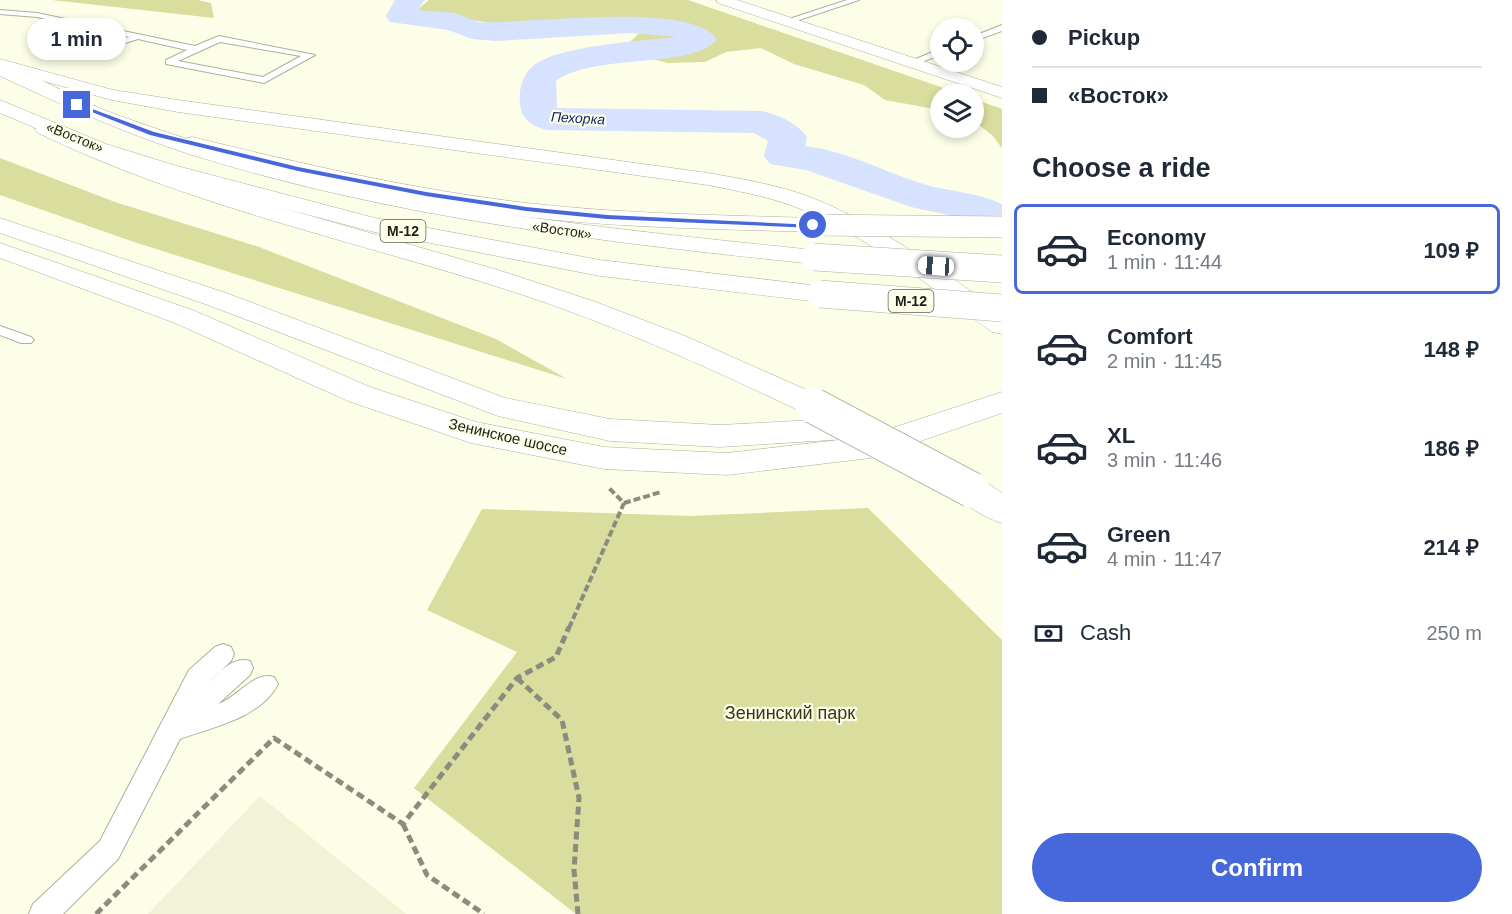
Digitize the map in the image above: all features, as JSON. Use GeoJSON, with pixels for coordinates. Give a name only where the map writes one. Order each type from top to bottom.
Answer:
{"type":"FeatureCollection","features":[{"type":"Feature","properties":{"kind":"main road"},"geometry":{"type":"LineString","coordinates":[[723,0],[1002,93]]}},
{"type":"Feature","properties":{"kind":"main road"},"geometry":{"type":"LineString","coordinates":[[0,64],[112,95],[178,106],[760,188],[803,202],[836,217],[915,265],[1002,326]]}},
{"type":"Feature","properties":{"kind":"main road","name":"«Восток»"},"geometry":{"type":"LineString","coordinates":[[0,70],[77,105],[218,156],[388,199],[520,224],[609,236],[814,257],[1002,269]]}},
{"type":"Feature","properties":{"kind":"main road"},"geometry":{"type":"LineString","coordinates":[[2,107],[96,154],[163,179],[291,221],[427,257],[577,305],[674,342],[807,402],[972,490],[1002,510]]}},
{"type":"Feature","properties":{"kind":"main road","name":"«Восток»"},"geometry":{"type":"LineString","coordinates":[[2,107],[99,148],[169,171],[374,225],[600,268],[820,294],[1002,308]]}},
{"type":"Feature","properties":{"kind":"main road"},"geometry":{"type":"LineString","coordinates":[[152,134],[298,169],[526,209],[607,217],[813,225],[1002,227]]}},
{"type":"Feature","properties":{"kind":"main road"},"geometry":{"type":"LineString","coordinates":[[0,225],[217,299],[498,406],[610,430],[720,436],[845,429],[928,412],[1002,391]]}},
{"type":"Feature","properties":{"kind":"main road","name":"Зенинское шоссе"},"geometry":{"type":"LineString","coordinates":[[0,250],[185,317],[359,394],[471,432],[604,458],[727,464],[871,447],[1002,402]]}},
{"type":"Feature","properties":{"kind":"lane"},"geometry":{"type":"LineString","coordinates":[[787,21],[855,0]]}},
{"type":"Feature","properties":{"kind":"lane"},"geometry":{"type":"LineString","coordinates":[[0,12],[37,15],[135,38],[196,49],[219,39],[310,55],[264,80],[169,62],[196,49]]}},
{"type":"Feature","properties":{"kind":"lane"},"geometry":{"type":"LineString","coordinates":[[984,35],[1002,27]]}},
{"type":"Feature","properties":{"kind":"lane"},"geometry":{"type":"LineString","coordinates":[[100,51],[135,38]]}},
{"type":"Feature","properties":{"kind":"lane"},"geometry":{"type":"LineString","coordinates":[[911,63],[930,56]]}},
{"type":"Feature","properties":{"kind":"lane"},"geometry":{"type":"LineString","coordinates":[[2,330],[26,340]]}},
{"type":"Feature","properties":{"kind":"lane"},"geometry":{"type":"LineString","coordinates":[[43,914],[109,850],[172,730],[232,661]]}},
{"type":"Feature","properties":{"kind":"lane"},"geometry":{"type":"LineString","coordinates":[[172,730],[237,708],[266,684]]}},
{"type":"Feature","properties":{"kind":"path"},"geometry":{"type":"LineString","coordinates":[[605,484],[624,503]]}},
{"type":"Feature","properties":{"kind":"path"},"geometry":{"type":"LineString","coordinates":[[403,824],[517,678],[556,657],[624,503],[663,491]]}},
{"type":"Feature","properties":{"kind":"path"},"geometry":{"type":"LineString","coordinates":[[517,678],[562,720],[579,798],[574,870],[578,914]]}},
{"type":"Feature","properties":{"kind":"path"},"geometry":{"type":"LineString","coordinates":[[96,914],[274,738],[403,824],[427,875],[484,914]]}},
{"type":"Feature","properties":{"kind":"shaded area"},"geometry":{"type":"Polygon","coordinates":[[[260,796],[406,914],[148,914],[260,796]]]}},
{"type":"Feature","properties":{"kind":"green space"},"geometry":{"type":"Polygon","coordinates":[[[52,0],[198,0],[211,3],[214,18],[52,0]]]}},
{"type":"Feature","properties":{"kind":"green space"},"geometry":{"type":"Polygon","coordinates":[[[429,0],[688,0],[932,84],[930,84],[930,108],[885,100],[864,85],[794,64],[761,48],[726,52],[705,62],[668,63],[637,55],[629,43],[639,33],[628,23],[503,24],[417,10],[429,0]]]}},
{"type":"Feature","properties":{"kind":"green space"},"geometry":{"type":"Polygon","coordinates":[[[984,103],[1002,109],[1002,148],[984,129],[984,103]]]}},
{"type":"Feature","properties":{"kind":"green space"},"geometry":{"type":"Polygon","coordinates":[[[0,158],[115,202],[259,247],[496,339],[567,379],[134,242],[0,195],[0,158]]]}},
{"type":"Feature","properties":{"kind":"green space","name":"Зенинский парк"},"geometry":{"type":"Polygon","coordinates":[[[868,508],[1002,640],[1002,914],[576,914],[414,788],[517,652],[427,610],[482,509],[691,516],[868,508]]]}},
{"type":"Feature","properties":{"kind":"waterway","name":"Пехорка"},"geometry":{"type":"LineString","coordinates":[[411,0],[401,10],[400,16],[455,22],[475,31],[525,31],[631,25],[663,26],[687,30],[702,39],[687,45],[592,57],[557,66],[546,72],[538,85],[539,112],[547,119],[762,122],[788,137],[784,156],[812,159],[926,198],[970,206],[1002,220]]}},
{"type":"Feature","properties":{"kind":"route"},"geometry":{"type":"LineString","coordinates":[[77,105],[152,134],[298,169],[426,194],[526,209],[607,217],[813,225]]}}]}
